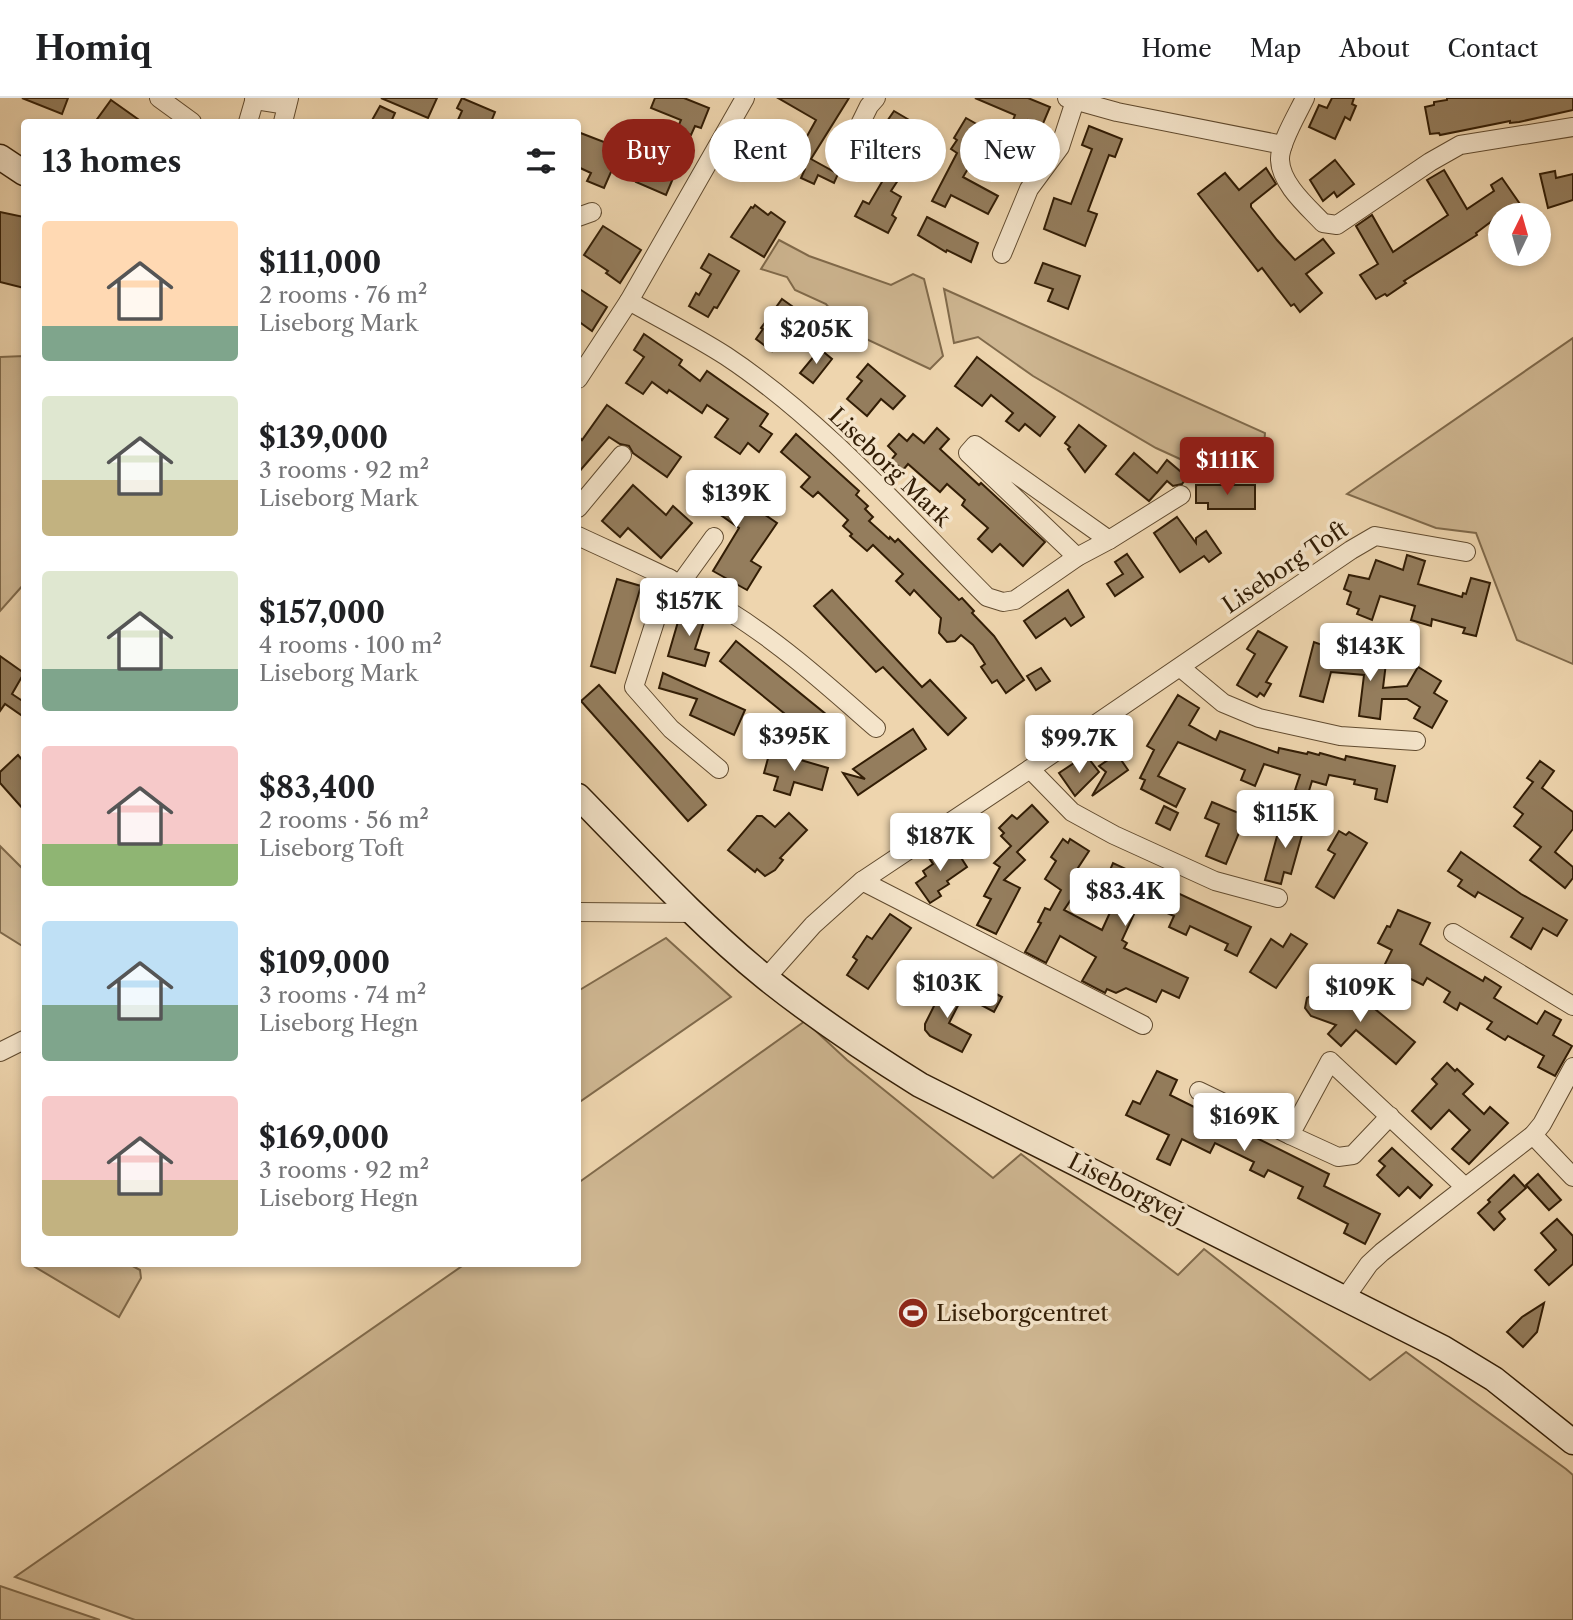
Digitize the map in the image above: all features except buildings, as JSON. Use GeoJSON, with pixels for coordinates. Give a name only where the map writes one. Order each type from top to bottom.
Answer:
{"type":"FeatureCollection","features":[{"type":"Feature","properties":{"kind":"street"},"geometry":{"type":"LineString","coordinates":[[159,98],[188,119]]}},
{"type":"Feature","properties":{"kind":"street"},"geometry":{"type":"LineString","coordinates":[[581,372],[629,301],[745,98]]}},
{"type":"Feature","properties":{"kind":"street"},"geometry":{"type":"LineString","coordinates":[[863,119],[876,98]]}},
{"type":"Feature","properties":{"kind":"street"},"geometry":{"type":"LineString","coordinates":[[1305,98],[1279,158],[1284,176],[1323,223],[1336,225],[1460,145],[1573,127]]}},
{"type":"Feature","properties":{"kind":"street"},"geometry":{"type":"LineString","coordinates":[[249,119],[254,99],[286,108]]}},
{"type":"Feature","properties":{"kind":"street"},"geometry":{"type":"LineString","coordinates":[[1002,254],[1029,189],[1060,147],[1071,99],[1117,112],[1283,145]]}},
{"type":"Feature","properties":{"kind":"street"},"geometry":{"type":"LineString","coordinates":[[0,157],[21,171]]}},
{"type":"Feature","properties":{"kind":"street","name":"Liseborg Mark"},"geometry":{"type":"LineString","coordinates":[[629,301],[726,356],[792,407],[855,464],[987,597],[1003,602],[1015,600],[1077,557],[1181,495]]}},
{"type":"Feature","properties":{"kind":"street"},"geometry":{"type":"LineString","coordinates":[[1077,557],[968,453],[975,445],[1109,540]]}},
{"type":"Feature","properties":{"kind":"street"},"geometry":{"type":"LineString","coordinates":[[581,504],[622,455]]}},
{"type":"Feature","properties":{"kind":"street","name":"Liseborg Toft"},"geometry":{"type":"LineString","coordinates":[[766,978],[813,925],[862,881],[1181,668],[1351,550],[1375,536],[1466,552]]}},
{"type":"Feature","properties":{"kind":"street"},"geometry":{"type":"LineString","coordinates":[[581,537],[674,581],[731,612],[806,666],[876,728]]}},
{"type":"Feature","properties":{"kind":"street"},"geometry":{"type":"LineString","coordinates":[[714,537],[674,581],[634,687],[671,729],[719,769]]}},
{"type":"Feature","properties":{"kind":"street"},"geometry":{"type":"LineString","coordinates":[[1181,668],[1223,703],[1259,718],[1340,736],[1416,741]]}},
{"type":"Feature","properties":{"kind":"street"},"geometry":{"type":"LineString","coordinates":[[1030,769],[1072,811],[1114,835],[1215,881],[1278,898]]}},
{"type":"Feature","properties":{"kind":"street","name":"Liseborgvej"},"geometry":{"type":"LineString","coordinates":[[581,799],[692,912],[766,978],[872,1055],[920,1085],[1443,1348],[1494,1379],[1573,1442]]}},
{"type":"Feature","properties":{"kind":"street"},"geometry":{"type":"LineString","coordinates":[[862,881],[1143,1025]]}},
{"type":"Feature","properties":{"kind":"street"},"geometry":{"type":"LineString","coordinates":[[581,912],[692,912]]}},
{"type":"Feature","properties":{"kind":"street"},"geometry":{"type":"LineString","coordinates":[[1453,933],[1573,1006]]}},
{"type":"Feature","properties":{"kind":"street"},"geometry":{"type":"LineString","coordinates":[[0,1052],[21,1042]]}},
{"type":"Feature","properties":{"kind":"street"},"geometry":{"type":"LineString","coordinates":[[1290,1135],[1330,1061],[1464,1186]]}},
{"type":"Feature","properties":{"kind":"street"},"geometry":{"type":"LineString","coordinates":[[1345,1298],[1369,1264],[1382,1252],[1533,1135],[1542,1124],[1573,1067]]}},
{"type":"Feature","properties":{"kind":"street"},"geometry":{"type":"LineString","coordinates":[[1199,1091],[1338,1157],[1353,1155],[1390,1116]]}},
{"type":"Feature","properties":{"kind":"street"},"geometry":{"type":"LineString","coordinates":[[1533,1135],[1573,1177]]}},
{"type":"Feature","properties":{"kind":"shaded area"},"geometry":{"type":"Polygon","coordinates":[[[779,240],[809,256],[891,285],[913,274],[924,279],[943,356],[930,369],[847,330],[826,304],[795,290],[787,277],[761,269],[779,240]]]}},
{"type":"Feature","properties":{"kind":"shaded area"},"geometry":{"type":"Polygon","coordinates":[[[944,289],[1265,433],[1262,470],[1215,475],[1156,448],[1033,376],[978,337],[954,343],[944,289]]]}},
{"type":"Feature","properties":{"kind":"shaded area"},"geometry":{"type":"Polygon","coordinates":[[[1573,338],[1573,664],[1517,640],[1476,533],[1436,528],[1347,494],[1573,338]]]}},
{"type":"Feature","properties":{"kind":"shaded area"},"geometry":{"type":"Polygon","coordinates":[[[21,356],[21,587],[0,611],[0,357],[21,356]]]}},
{"type":"Feature","properties":{"kind":"shaded area"},"geometry":{"type":"Polygon","coordinates":[[[0,846],[21,867],[21,945],[0,932],[0,846]]]}},
{"type":"Feature","properties":{"kind":"shaded area"},"geometry":{"type":"Polygon","coordinates":[[[666,938],[731,997],[581,1101],[581,989],[666,938]]]}},
{"type":"Feature","properties":{"kind":"shaded area","name":"Liseborgcentret"},"geometry":{"type":"Polygon","coordinates":[[[805,1021],[847,1060],[993,1178],[1021,1154],[1178,1275],[1204,1249],[1370,1380],[1406,1352],[1566,1469],[1573,1475],[1573,1620],[135,1620],[15,1577],[461,1267],[581,1267],[581,1181],[805,1021]]]}},
{"type":"Feature","properties":{"kind":"shaded area"},"geometry":{"type":"Polygon","coordinates":[[[35,1267],[134,1267],[140,1270],[141,1278],[119,1317],[35,1267]]]}},
{"type":"Feature","properties":{"kind":"shaded area"},"geometry":{"type":"Polygon","coordinates":[[[0,1586],[100,1620],[0,1620],[0,1586]]]}},
{"type":"Feature","properties":{"kind":"place","name":"Liseborgcentret"},"geometry":{"type":"Point","coordinates":[913,1313]}}]}
